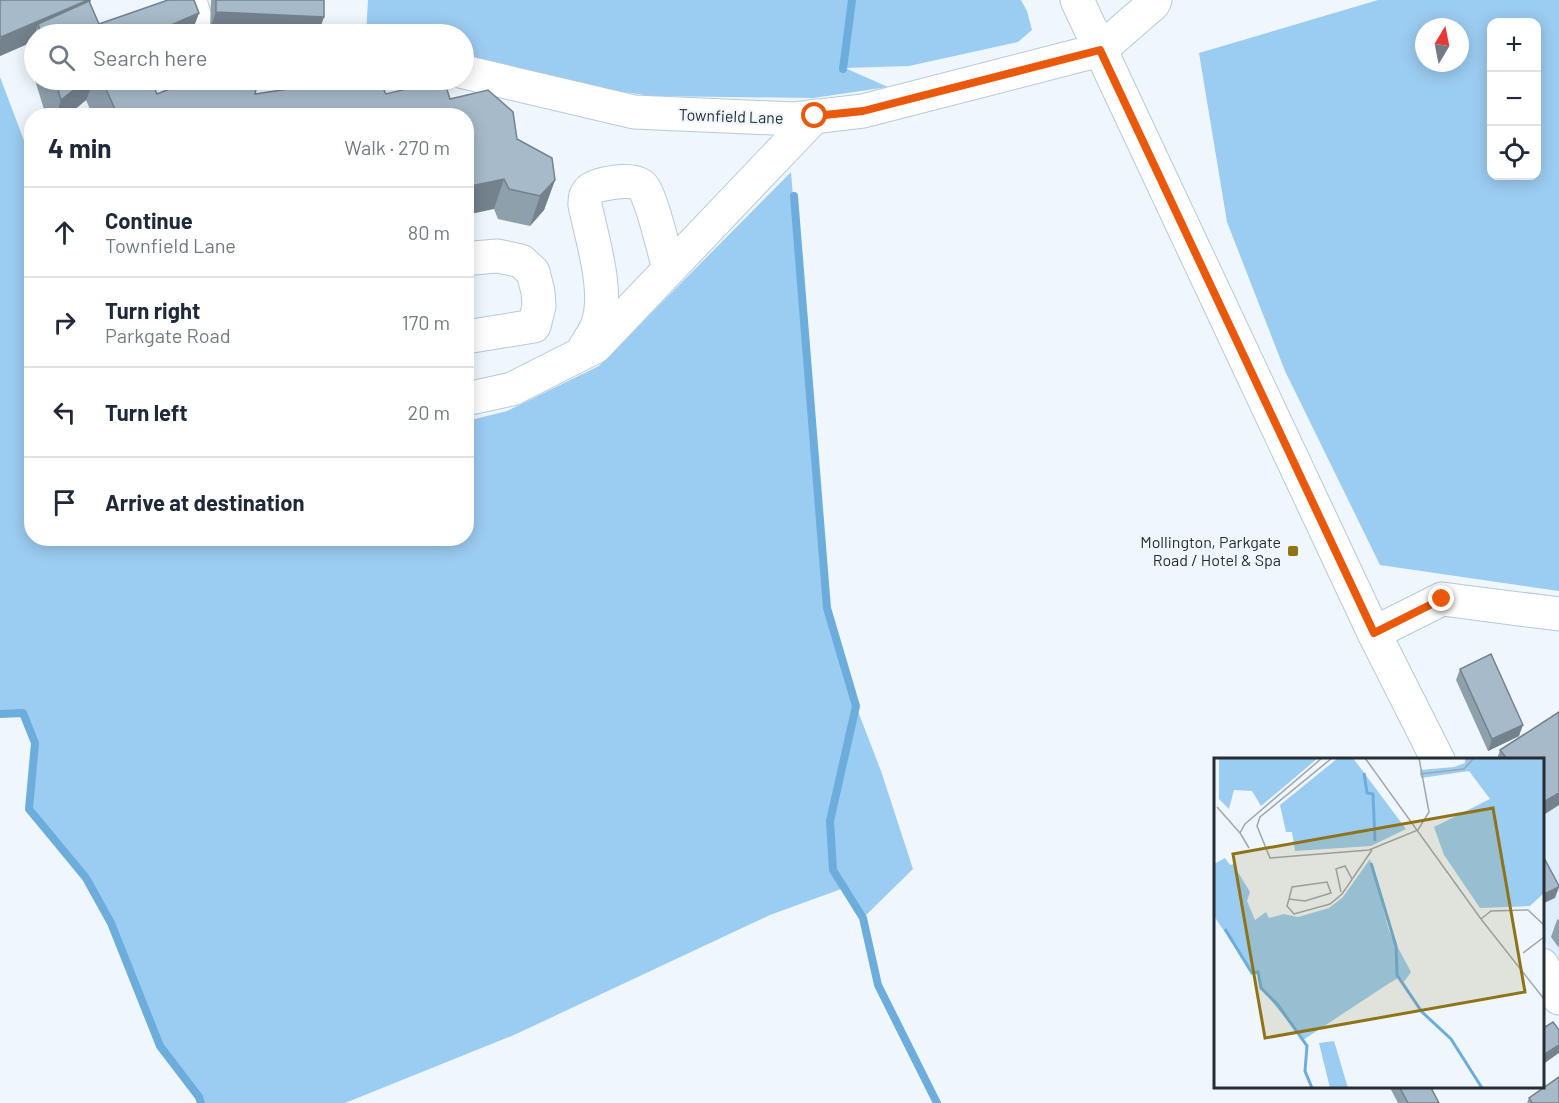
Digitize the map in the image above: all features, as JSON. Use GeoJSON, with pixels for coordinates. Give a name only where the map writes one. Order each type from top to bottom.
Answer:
{"type":"FeatureCollection","features":[{"type":"Feature","properties":{"kind":"main road"},"geometry":{"type":"LineString","coordinates":[[190,0],[198,24]]}},
{"type":"Feature","properties":{"kind":"main road"},"geometry":{"type":"LineString","coordinates":[[1077,0],[1374,633],[1437,758]]}},
{"type":"Feature","properties":{"kind":"main road","name":"Townfield Lane"},"geometry":{"type":"LineString","coordinates":[[474,74],[634,112],[795,119],[863,111],[1100,50],[1155,0]]}},
{"type":"Feature","properties":{"kind":"main road"},"geometry":{"type":"LineString","coordinates":[[474,397],[512,389],[594,347],[815,116]]}},
{"type":"Feature","properties":{"kind":"main road"},"geometry":{"type":"LineString","coordinates":[[581,354],[597,326],[601,306],[601,281],[585,205],[587,192],[596,186],[620,182],[642,185],[646,189],[669,269]]}},
{"type":"Feature","properties":{"kind":"main road"},"geometry":{"type":"LineString","coordinates":[[474,258],[498,256],[521,261],[533,272],[539,306],[534,326],[474,336]]}},
{"type":"Feature","properties":{"kind":"main road"},"geometry":{"type":"LineString","coordinates":[[1374,633],[1442,599],[1559,614]]}},
{"type":"Feature","properties":{"kind":"main road"},"geometry":{"type":"LineString","coordinates":[[1544,969],[1559,998]]}},
{"type":"Feature","properties":{"kind":"shaded area"},"geometry":{"type":"Polygon","coordinates":[[[368,0],[1021,0],[1027,11],[1032,30],[1018,42],[909,66],[845,68],[888,87],[813,98],[651,96],[572,84],[474,66],[474,24],[367,24],[368,0]]]}},
{"type":"Feature","properties":{"kind":"shaded area"},"geometry":{"type":"Polygon","coordinates":[[[1378,0],[1559,0],[1559,591],[1380,565],[1285,371],[1227,222],[1199,53],[1378,0]]]}},
{"type":"Feature","properties":{"kind":"shaded area"},"geometry":{"type":"Polygon","coordinates":[[[0,77],[24,140],[24,546],[474,546],[474,419],[507,411],[599,366],[791,172],[827,608],[856,706],[881,771],[913,869],[863,918],[844,888],[770,915],[514,1035],[345,1103],[201,1103],[199,1097],[160,1046],[111,923],[72,861],[29,809],[35,743],[24,713],[0,714],[0,77]]]}},
{"type":"Feature","properties":{"kind":"shaded area"},"geometry":{"type":"Polygon","coordinates":[[[1559,717],[1559,971],[1544,939],[1544,758],[1497,758],[1559,717]]]}},
{"type":"Feature","properties":{"kind":"building"},"geometry":{"type":"Polygon","coordinates":[[[0,0],[88,0],[32,24],[24,24],[24,27],[1,37],[0,0]]]}},
{"type":"Feature","properties":{"kind":"building"},"geometry":{"type":"Polygon","coordinates":[[[168,0],[194,0],[199,13],[173,24],[99,24],[168,0]]]}},
{"type":"Feature","properties":{"kind":"building"},"geometry":{"type":"Polygon","coordinates":[[[216,0],[324,0],[324,17],[216,12],[216,0]]]}},
{"type":"Feature","properties":{"kind":"building"},"geometry":{"type":"Polygon","coordinates":[[[89,1],[99,24],[38,24],[89,1]]]}},
{"type":"Feature","properties":{"kind":"building"},"geometry":{"type":"Polygon","coordinates":[[[58,90],[74,90],[61,100],[58,90]]]}},
{"type":"Feature","properties":{"kind":"building"},"geometry":{"type":"Polygon","coordinates":[[[106,90],[155,90],[157,94],[167,90],[256,90],[255,94],[282,90],[384,90],[386,94],[403,90],[447,90],[450,99],[488,90],[513,112],[517,139],[552,158],[555,180],[540,196],[509,189],[504,179],[474,185],[474,108],[114,108],[106,90]]]}},
{"type":"Feature","properties":{"kind":"building"},"geometry":{"type":"Polygon","coordinates":[[[1491,654],[1523,725],[1492,739],[1460,669],[1491,654]]]}},
{"type":"Feature","properties":{"kind":"building"},"geometry":{"type":"Polygon","coordinates":[[[1559,712],[1559,793],[1544,802],[1544,758],[1506,758],[1500,750],[1559,712]]]}},
{"type":"Feature","properties":{"kind":"building"},"geometry":{"type":"Polygon","coordinates":[[[1544,858],[1559,886],[1544,894],[1544,858]]]}},
{"type":"Feature","properties":{"kind":"building"},"geometry":{"type":"Polygon","coordinates":[[[1553,1022],[1559,1030],[1559,1045],[1544,1055],[1544,1028],[1553,1022]]]}},
{"type":"Feature","properties":{"kind":"building"},"geometry":{"type":"Polygon","coordinates":[[[1559,1077],[1559,1103],[1532,1103],[1529,1098],[1559,1077]]]}},
{"type":"Feature","properties":{"kind":"building"},"geometry":{"type":"Polygon","coordinates":[[[1400,1088],[1431,1088],[1439,1103],[1408,1103],[1400,1088]]]}},
{"type":"Feature","properties":{"kind":"waterway"},"geometry":{"type":"LineString","coordinates":[[843,69],[852,0]]}},
{"type":"Feature","properties":{"kind":"waterway"},"geometry":{"type":"LineString","coordinates":[[794,196],[827,608],[856,706],[830,821],[833,870],[863,918],[878,985],[937,1103]]}},
{"type":"Feature","properties":{"kind":"waterway"},"geometry":{"type":"LineString","coordinates":[[0,714],[23,713],[35,743],[29,809],[86,878],[111,923],[160,1046],[199,1097],[201,1103]]}},
{"type":"Feature","properties":{"kind":"place","name":"Mollington, Parkgate Road / Hotel & Spa"},"geometry":{"type":"Point","coordinates":[1293,551]}},
{"type":"Feature","properties":{"kind":"route"},"geometry":{"type":"LineString","coordinates":[[815,116],[863,111],[1100,50],[1374,633],[1442,599]]}}]}
